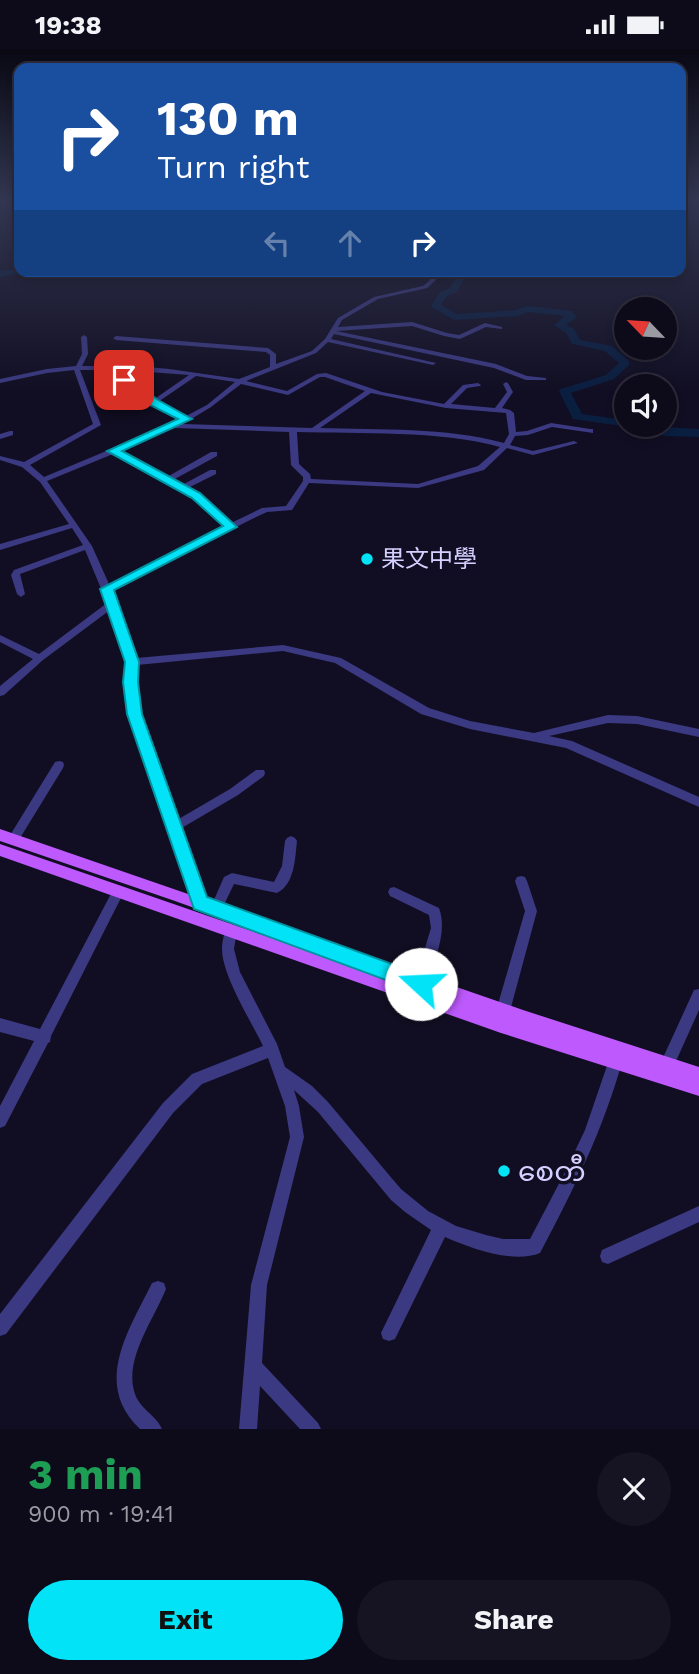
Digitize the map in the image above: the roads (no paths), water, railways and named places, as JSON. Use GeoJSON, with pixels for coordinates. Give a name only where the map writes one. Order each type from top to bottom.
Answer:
{"type":"FeatureCollection","features":[{"type":"Feature","properties":{"kind":"main road"},"geometry":{"type":"LineString","coordinates":[[4,848],[118,892],[501,1025],[699,1088]]}},
{"type":"Feature","properties":{"kind":"main road"},"geometry":{"type":"LineString","coordinates":[[4,848],[200,903],[421,984],[699,1075]]}},
{"type":"Feature","properties":{"kind":"street"},"geometry":{"type":"LineString","coordinates":[[43,480],[174,426],[209,406],[242,380],[314,352],[327,340],[340,319],[376,299],[425,287],[434,277]]}},
{"type":"Feature","properties":{"kind":"street"},"geometry":{"type":"LineString","coordinates":[[332,331],[412,324],[460,337],[485,325],[500,328]]}},
{"type":"Feature","properties":{"kind":"street"},"geometry":{"type":"LineString","coordinates":[[332,331],[496,366],[526,378],[544,379]]}},
{"type":"Feature","properties":{"kind":"street"},"geometry":{"type":"LineString","coordinates":[[25,465],[97,425],[77,370],[85,354],[84,337]]}},
{"type":"Feature","properties":{"kind":"street"},"geometry":{"type":"LineString","coordinates":[[116,338],[268,350],[273,354],[273,369]]}},
{"type":"Feature","properties":{"kind":"street"},"geometry":{"type":"LineString","coordinates":[[327,340],[433,363]]}},
{"type":"Feature","properties":{"kind":"street"},"geometry":{"type":"LineString","coordinates":[[120,370],[124,380],[132,388],[154,403],[187,419]]}},
{"type":"Feature","properties":{"kind":"street"},"geometry":{"type":"LineString","coordinates":[[0,381],[47,372],[120,370],[195,374],[242,380],[288,393],[319,375],[326,375],[370,390],[446,406],[498,409],[511,413],[513,434],[505,446],[481,467],[418,486],[307,481]]}},
{"type":"Feature","properties":{"kind":"street"},"geometry":{"type":"LineString","coordinates":[[154,403],[195,374]]}},
{"type":"Feature","properties":{"kind":"street"},"geometry":{"type":"LineString","coordinates":[[498,409],[510,392],[506,384]]}},
{"type":"Feature","properties":{"kind":"street"},"geometry":{"type":"LineString","coordinates":[[446,406],[465,386],[478,385]]}},
{"type":"Feature","properties":{"kind":"street"},"geometry":{"type":"LineString","coordinates":[[315,428],[370,390]]}},
{"type":"Feature","properties":{"kind":"street"},"geometry":{"type":"LineString","coordinates":[[513,434],[528,433],[551,425],[590,431]]}},
{"type":"Feature","properties":{"kind":"street"},"geometry":{"type":"LineString","coordinates":[[174,426],[293,430],[315,428],[480,439],[533,453],[574,443]]}},
{"type":"Feature","properties":{"kind":"street"},"geometry":{"type":"LineString","coordinates":[[107,589],[265,510],[289,508],[307,481],[307,476],[295,465],[293,430]]}},
{"type":"Feature","properties":{"kind":"street"},"geometry":{"type":"LineString","coordinates":[[0,437],[10,433]]}},
{"type":"Feature","properties":{"kind":"street"},"geometry":{"type":"LineString","coordinates":[[113,451],[196,496],[231,527]]}},
{"type":"Feature","properties":{"kind":"street"},"geometry":{"type":"LineString","coordinates":[[168,480],[214,454]]}},
{"type":"Feature","properties":{"kind":"street"},"geometry":{"type":"LineString","coordinates":[[0,458],[25,465],[43,480],[88,546],[107,589],[132,662],[130,682],[134,714],[200,903]]}},
{"type":"Feature","properties":{"kind":"street"},"geometry":{"type":"LineString","coordinates":[[183,488],[213,473]]}},
{"type":"Feature","properties":{"kind":"street"},"geometry":{"type":"LineString","coordinates":[[0,546],[75,525]]}},
{"type":"Feature","properties":{"kind":"street"},"geometry":{"type":"LineString","coordinates":[[21,594],[15,575],[17,572],[88,546]]}},
{"type":"Feature","properties":{"kind":"street"},"geometry":{"type":"LineString","coordinates":[[0,692],[111,605]]}},
{"type":"Feature","properties":{"kind":"street"},"geometry":{"type":"LineString","coordinates":[[0,638],[40,658]]}},
{"type":"Feature","properties":{"kind":"street"},"geometry":{"type":"LineString","coordinates":[[132,662],[283,648],[305,651],[338,660],[425,711],[470,725],[568,744],[699,802]]}},
{"type":"Feature","properties":{"kind":"street"},"geometry":{"type":"LineString","coordinates":[[535,736],[608,719],[637,720],[699,733]]}},
{"type":"Feature","properties":{"kind":"street"},"geometry":{"type":"LineString","coordinates":[[4,848],[59,765]]}},
{"type":"Feature","properties":{"kind":"street"},"geometry":{"type":"LineString","coordinates":[[174,827],[234,792],[260,773]]}},
{"type":"Feature","properties":{"kind":"street"},"geometry":{"type":"LineString","coordinates":[[216,909],[228,881],[232,878],[269,888],[281,885],[285,878],[291,841]]}},
{"type":"Feature","properties":{"kind":"street"},"geometry":{"type":"LineString","coordinates":[[503,1011],[531,911],[521,881]]}},
{"type":"Feature","properties":{"kind":"street"},"geometry":{"type":"LineString","coordinates":[[0,1121],[118,892]]}},
{"type":"Feature","properties":{"kind":"street"},"geometry":{"type":"LineString","coordinates":[[394,892],[435,912],[437,928],[421,984]]}},
{"type":"Feature","properties":{"kind":"street"},"geometry":{"type":"LineString","coordinates":[[231,931],[228,949],[234,973],[280,1072],[292,1105],[297,1137],[259,1285],[248,1429]]}},
{"type":"Feature","properties":{"kind":"street"},"geometry":{"type":"LineString","coordinates":[[667,1065],[699,995]]}},
{"type":"Feature","properties":{"kind":"street"},"geometry":{"type":"LineString","coordinates":[[0,1025],[44,1037]]}},
{"type":"Feature","properties":{"kind":"street"},"geometry":{"type":"LineString","coordinates":[[0,1328],[168,1108],[197,1079],[271,1049]]}},
{"type":"Feature","properties":{"kind":"street"},"geometry":{"type":"LineString","coordinates":[[280,1072],[310,1093],[410,1208],[484,1245],[514,1250],[534,1247],[566,1189],[606,1097],[615,1062]]}},
{"type":"Feature","properties":{"kind":"street"},"geometry":{"type":"LineString","coordinates":[[608,1256],[699,1214]]}},
{"type":"Feature","properties":{"kind":"street"},"geometry":{"type":"LineString","coordinates":[[389,1333],[442,1226]]}},
{"type":"Feature","properties":{"kind":"street"},"geometry":{"type":"LineString","coordinates":[[153,1429],[132,1409],[122,1379],[130,1349],[158,1289]]}},
{"type":"Feature","properties":{"kind":"street"},"geometry":{"type":"LineString","coordinates":[[253,1366],[312,1429]]}},
{"type":"Feature","properties":{"kind":"waterway"},"geometry":{"type":"LineString","coordinates":[[0,274],[14,273]]}},
{"type":"Feature","properties":{"kind":"waterway"},"geometry":{"type":"LineString","coordinates":[[463,277],[454,290],[443,294],[436,306],[454,317],[518,313],[527,309],[568,313],[572,317],[559,325],[570,331],[576,342],[608,348],[625,363],[610,377],[565,391],[577,417],[614,422]]}},
{"type":"Feature","properties":{"kind":"waterway"},"geometry":{"type":"LineString","coordinates":[[677,432],[699,433]]}},
{"type":"Feature","properties":{"kind":"place","name":"果文中學"},"geometry":{"type":"Point","coordinates":[367,559]}},
{"type":"Feature","properties":{"kind":"place","name":"စေတီ"},"geometry":{"type":"Point","coordinates":[504,1171]}}]}
